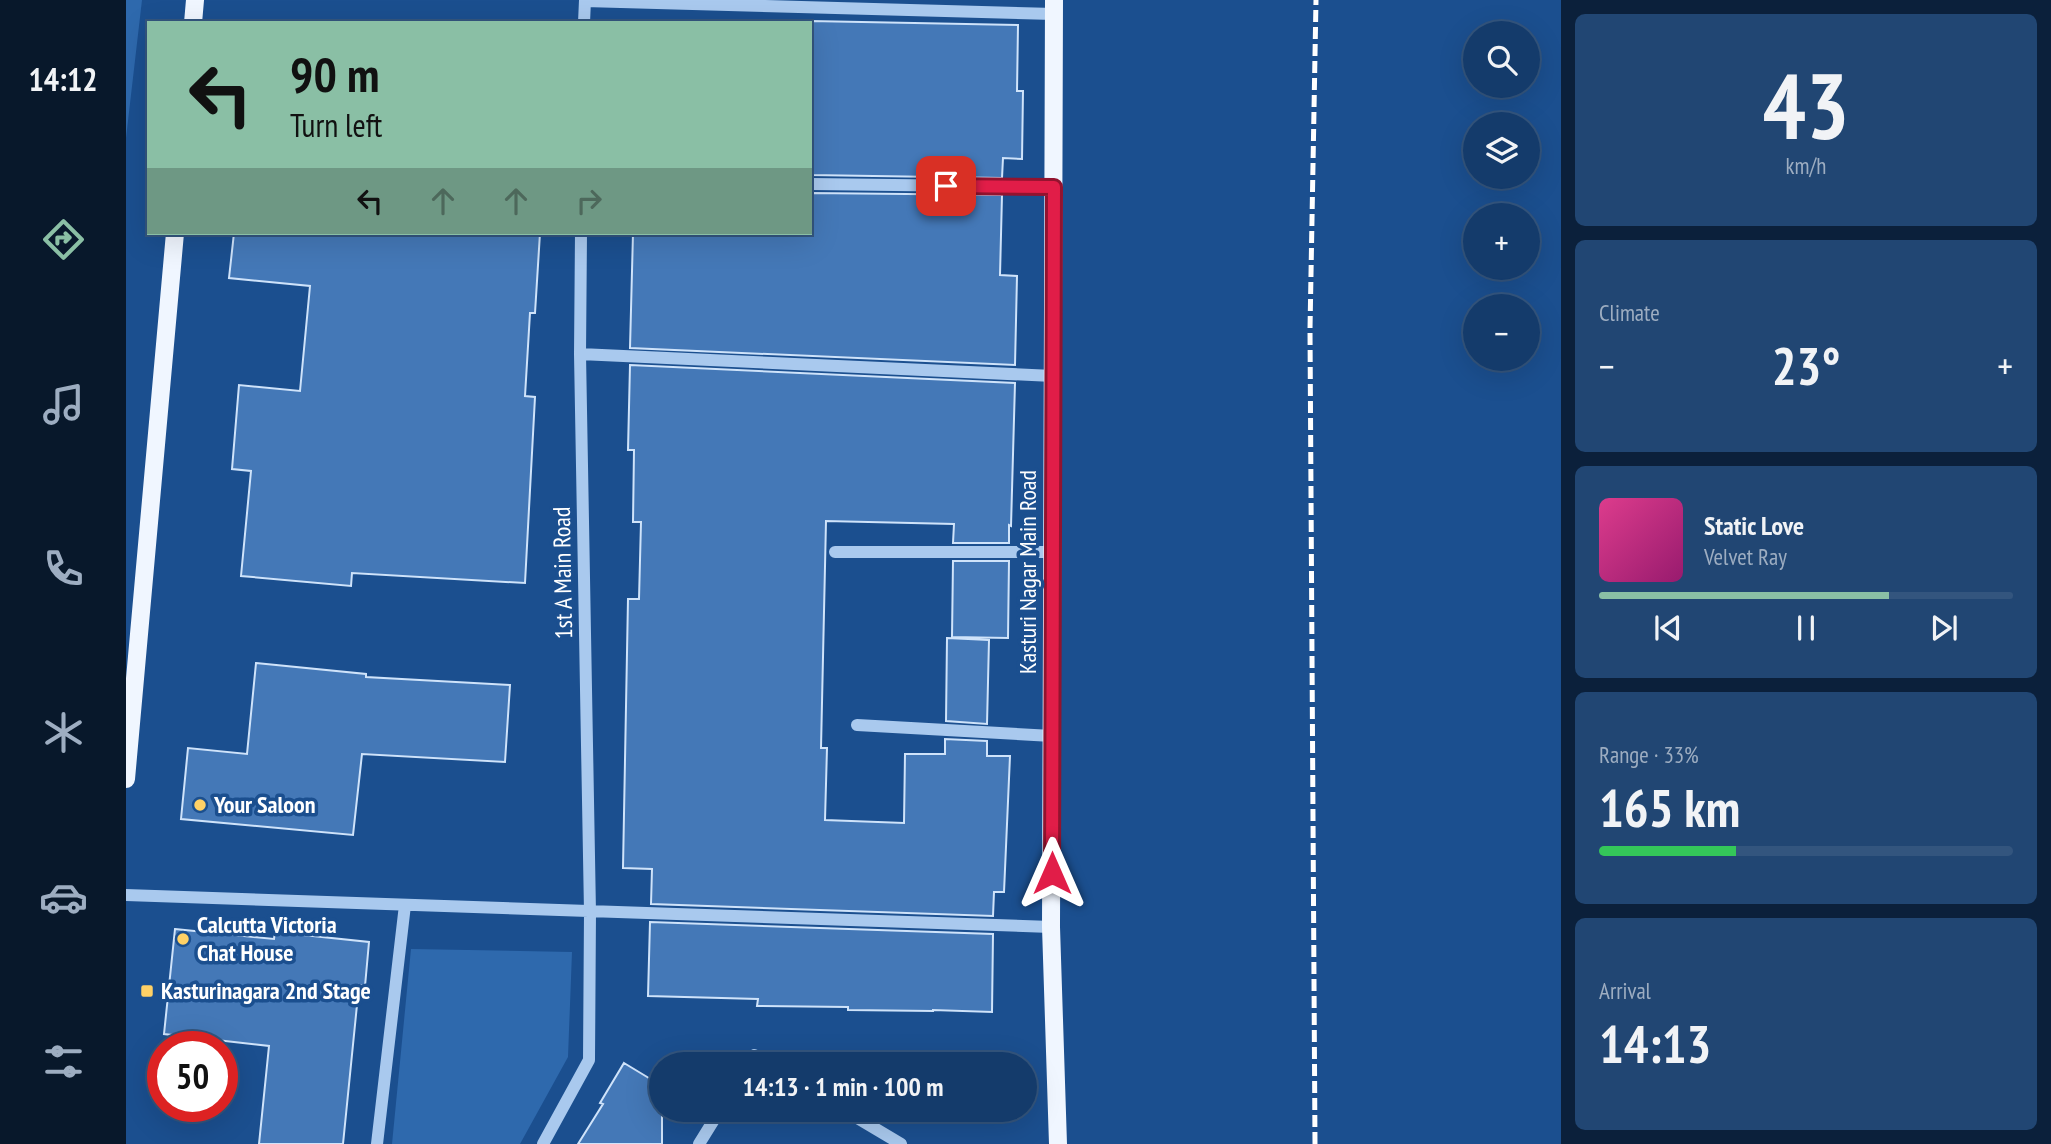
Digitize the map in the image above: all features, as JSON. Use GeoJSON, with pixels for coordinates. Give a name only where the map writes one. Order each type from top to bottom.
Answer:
{"type":"FeatureCollection","features":[{"type":"Feature","properties":{"kind":"main road"},"geometry":{"type":"LineString","coordinates":[[193,21],[195,0]]}},
{"type":"Feature","properties":{"kind":"main road","name":"Kasturi Nagar Main Road"},"geometry":{"type":"LineString","coordinates":[[1054,7],[1051,927],[1058,1144]]}},
{"type":"Feature","properties":{"kind":"main road"},"geometry":{"type":"LineString","coordinates":[[126,779],[131,673],[175,235]]}},
{"type":"Feature","properties":{"kind":"street"},"geometry":{"type":"LineString","coordinates":[[584,21],[585,0],[1054,7]]}},
{"type":"Feature","properties":{"kind":"street"},"geometry":{"type":"LineString","coordinates":[[812,184],[1054,187]]}},
{"type":"Feature","properties":{"kind":"street","name":"1st A Main Road"},"geometry":{"type":"LineString","coordinates":[[543,1144],[589,1060],[590,912],[580,354],[581,235]]}},
{"type":"Feature","properties":{"kind":"street"},"geometry":{"type":"LineString","coordinates":[[580,354],[1053,376]]}},
{"type":"Feature","properties":{"kind":"street"},"geometry":{"type":"LineString","coordinates":[[835,552],[1053,552]]}},
{"type":"Feature","properties":{"kind":"street"},"geometry":{"type":"LineString","coordinates":[[857,725],[1052,736]]}},
{"type":"Feature","properties":{"kind":"street"},"geometry":{"type":"LineString","coordinates":[[126,895],[1051,927]]}},
{"type":"Feature","properties":{"kind":"street"},"geometry":{"type":"LineString","coordinates":[[377,1144],[405,905]]}},
{"type":"Feature","properties":{"kind":"street"},"geometry":{"type":"LineString","coordinates":[[699,1144],[713,1122]]}},
{"type":"Feature","properties":{"kind":"street"},"geometry":{"type":"LineString","coordinates":[[864,1122],[901,1144]]}},
{"type":"Feature","properties":{"kind":"shaded area"},"geometry":{"type":"Polygon","coordinates":[[[126,0],[142,0],[126,138],[126,0]]]}},
{"type":"Feature","properties":{"kind":"shaded area"},"geometry":{"type":"Polygon","coordinates":[[[411,949],[572,952],[568,1057],[520,1144],[392,1144],[411,949]]]}},
{"type":"Feature","properties":{"kind":"building"},"geometry":{"type":"Polygon","coordinates":[[[812,21],[1018,25],[1017,91],[1023,91],[1022,159],[1003,158],[1002,178],[812,175],[812,21]]]}},
{"type":"Feature","properties":{"kind":"building"},"geometry":{"type":"Polygon","coordinates":[[[812,193],[1002,195],[1000,275],[1017,276],[1015,365],[630,348],[633,235],[812,235],[812,193]]]}},
{"type":"Feature","properties":{"kind":"building"},"geometry":{"type":"Polygon","coordinates":[[[234,235],[540,235],[535,313],[530,313],[525,396],[535,397],[525,583],[352,573],[351,586],[241,576],[251,471],[232,469],[239,385],[300,391],[310,286],[229,278],[234,235]]]}},
{"type":"Feature","properties":{"kind":"building"},"geometry":{"type":"Polygon","coordinates":[[[630,365],[1015,383],[1009,543],[953,543],[954,524],[826,521],[821,748],[827,748],[825,820],[904,823],[905,754],[945,754],[945,739],[987,741],[987,756],[1010,756],[1004,892],[994,892],[993,916],[651,904],[652,869],[623,868],[628,599],[639,599],[641,522],[633,522],[634,450],[628,450],[630,365]]]}},
{"type":"Feature","properties":{"kind":"building"},"geometry":{"type":"Polygon","coordinates":[[[953,561],[1009,561],[1008,638],[952,637],[953,561]]]}},
{"type":"Feature","properties":{"kind":"building"},"geometry":{"type":"Polygon","coordinates":[[[947,638],[989,640],[987,724],[946,721],[947,638]]]}},
{"type":"Feature","properties":{"kind":"building"},"geometry":{"type":"Polygon","coordinates":[[[256,663],[366,674],[366,677],[510,685],[505,762],[362,754],[353,835],[181,819],[188,748],[247,754],[256,663]]]}},
{"type":"Feature","properties":{"kind":"building"},"geometry":{"type":"Polygon","coordinates":[[[650,922],[993,934],[992,1012],[757,1006],[758,999],[648,996],[650,922]]]}},
{"type":"Feature","properties":{"kind":"building"},"geometry":{"type":"Polygon","coordinates":[[[175,929],[274,939],[275,932],[369,942],[365,986],[359,985],[343,1144],[259,1144],[269,1046],[238,1042],[238,1031],[164,1031],[175,929]]]}},
{"type":"Feature","properties":{"kind":"building"},"geometry":{"type":"Polygon","coordinates":[[[624,1063],[649,1078],[649,1122],[662,1122],[662,1144],[578,1144],[603,1104],[600,1103],[624,1063]]]}},
{"type":"Feature","properties":{"kind":"railway"},"geometry":{"type":"LineString","coordinates":[[1315,1144],[1310,329],[1316,0]]}},
{"type":"Feature","properties":{"kind":"place","name":"Your Saloon"},"geometry":{"type":"Point","coordinates":[200,805]}},
{"type":"Feature","properties":{"kind":"place","name":"Calcutta Victoria Chat House"},"geometry":{"type":"Point","coordinates":[183,939]}},
{"type":"Feature","properties":{"kind":"place","name":"Kasturinagara 2nd Stage"},"geometry":{"type":"Point","coordinates":[147,991]}},
{"type":"Feature","properties":{"kind":"route"},"geometry":{"type":"LineString","coordinates":[[946,186],[1054,187],[1052,873]]}}]}
